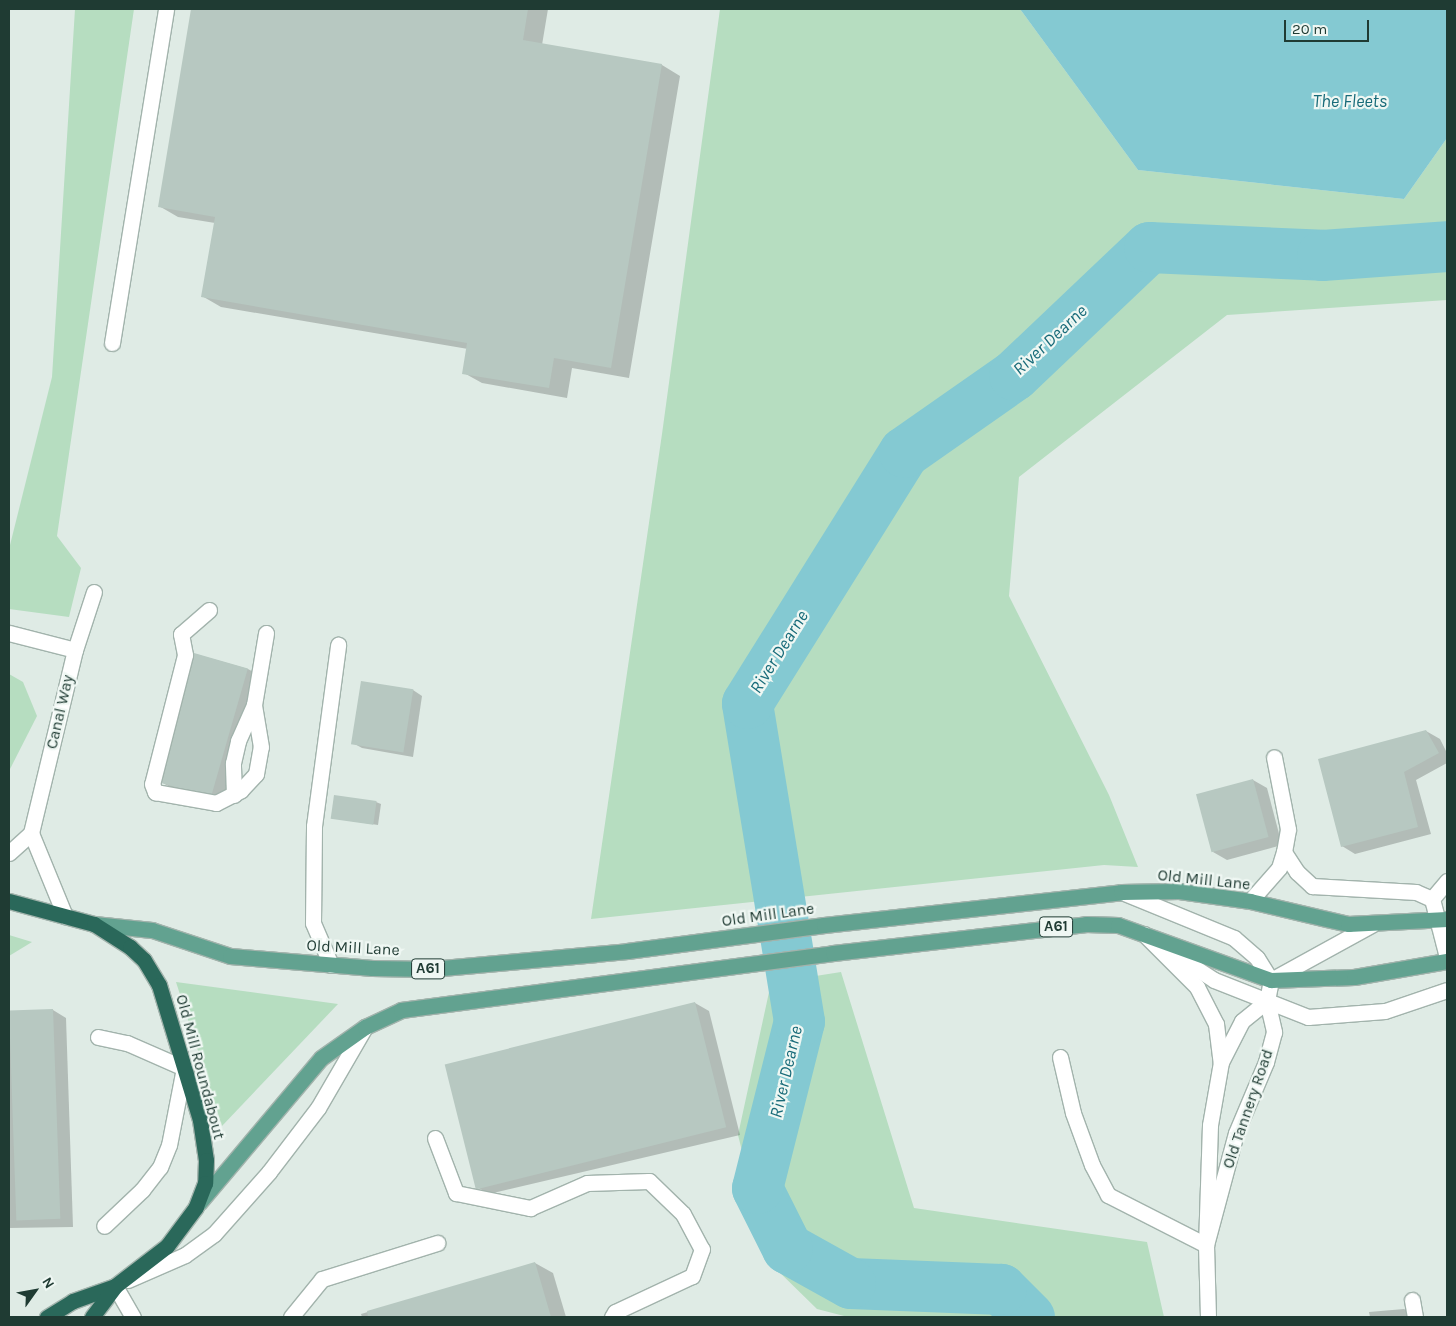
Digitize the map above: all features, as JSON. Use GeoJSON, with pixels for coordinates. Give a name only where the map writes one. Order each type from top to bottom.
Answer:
{"type":"FeatureCollection","features":[{"type":"Feature","properties":{"kind":"highway","name":"Old Mill Roundabout"},"geometry":{"type":"LineString","coordinates":[[9,901],[94,924],[130,947],[152,972],[200,1120],[206,1160],[205,1182],[196,1207],[167,1246],[115,1286],[74,1301],[47,1317]]}},
{"type":"Feature","properties":{"kind":"highway"},"geometry":{"type":"LineString","coordinates":[[92,1317],[115,1286]]}},
{"type":"Feature","properties":{"kind":"main road","name":"Old Mill Lane"},"geometry":{"type":"LineString","coordinates":[[94,924],[152,930],[230,956],[331,966],[431,969],[486,966],[824,925],[1121,892],[1179,891],[1250,901],[1322,920],[1373,924],[1442,920]]}},
{"type":"Feature","properties":{"kind":"main road","name":"A61"},"geometry":{"type":"LineString","coordinates":[[196,1207],[321,1058],[365,1027],[383,1017],[451,1001],[833,953],[1086,924],[1118,925],[1271,980],[1354,977],[1447,961]]}},
{"type":"Feature","properties":{"kind":"street"},"geometry":{"type":"LineString","coordinates":[[112,343],[166,9]]}},
{"type":"Feature","properties":{"kind":"street","name":"Canal Way"},"geometry":{"type":"LineString","coordinates":[[31,833],[75,650],[94,592]]}},
{"type":"Feature","properties":{"kind":"street"},"geometry":{"type":"LineString","coordinates":[[209,610],[181,634],[186,655],[152,789],[216,803],[234,795],[256,774],[261,747],[254,705]]}},
{"type":"Feature","properties":{"kind":"street"},"geometry":{"type":"LineString","coordinates":[[9,633],[75,650]]}},
{"type":"Feature","properties":{"kind":"street"},"geometry":{"type":"LineString","coordinates":[[234,795],[233,763],[238,741],[254,705],[266,633]]}},
{"type":"Feature","properties":{"kind":"street"},"geometry":{"type":"LineString","coordinates":[[331,966],[313,923],[314,835],[338,645]]}},
{"type":"Feature","properties":{"kind":"street"},"geometry":{"type":"LineString","coordinates":[[1250,901],[1280,868],[1288,829],[1274,757]]}},
{"type":"Feature","properties":{"kind":"street"},"geometry":{"type":"LineString","coordinates":[[9,853],[31,833],[65,916]]}},
{"type":"Feature","properties":{"kind":"street"},"geometry":{"type":"LineString","coordinates":[[1284,852],[1297,872],[1312,886],[1416,892],[1432,899],[1442,920],[1447,957]]}},
{"type":"Feature","properties":{"kind":"street"},"geometry":{"type":"LineString","coordinates":[[1432,899],[1447,881]]}},
{"type":"Feature","properties":{"kind":"street"},"geometry":{"type":"LineString","coordinates":[[1121,892],[1234,938],[1257,958],[1271,980],[1373,924]]}},
{"type":"Feature","properties":{"kind":"street"},"geometry":{"type":"LineString","coordinates":[[1144,934],[1214,980],[1308,1017],[1347,1016],[1385,1011],[1447,990]]}},
{"type":"Feature","properties":{"kind":"street","name":"Old Tannery Road"},"geometry":{"type":"LineString","coordinates":[[1144,934],[1197,987],[1216,1024],[1222,1062]]}},
{"type":"Feature","properties":{"kind":"street","name":"Old Tannery Road"},"geometry":{"type":"LineString","coordinates":[[1206,1245],[1236,1133],[1266,1062],[1274,1032],[1267,1001],[1271,980]]}},
{"type":"Feature","properties":{"kind":"street","name":"Old Tannery Road"},"geometry":{"type":"LineString","coordinates":[[1208,1317],[1206,1245],[1210,1125],[1222,1062],[1242,1021],[1267,1001]]}},
{"type":"Feature","properties":{"kind":"street"},"geometry":{"type":"LineString","coordinates":[[133,1317],[115,1286],[185,1255],[214,1234],[269,1172],[318,1108],[365,1027]]}},
{"type":"Feature","properties":{"kind":"street"},"geometry":{"type":"LineString","coordinates":[[98,1037],[126,1043],[184,1068],[169,1146],[160,1167],[142,1190],[104,1226]]}},
{"type":"Feature","properties":{"kind":"street"},"geometry":{"type":"LineString","coordinates":[[1060,1057],[1074,1112],[1092,1165],[1108,1196],[1206,1245]]}},
{"type":"Feature","properties":{"kind":"street"},"geometry":{"type":"LineString","coordinates":[[435,1138],[456,1193],[530,1208],[587,1183],[649,1181],[682,1214],[702,1249],[692,1276],[615,1312],[612,1317]]}},
{"type":"Feature","properties":{"kind":"street"},"geometry":{"type":"LineString","coordinates":[[299,1314],[322,1279],[436,1243]]}},
{"type":"Feature","properties":{"kind":"street"},"geometry":{"type":"LineString","coordinates":[[1412,1300],[1414,1317]]}},
{"type":"Feature","properties":{"kind":"green space"},"geometry":{"type":"Polygon","coordinates":[[[75,9],[134,9],[57,536],[81,568],[69,617],[9,609],[9,549],[52,377],[75,9]]]}},
{"type":"Feature","properties":{"kind":"green space"},"geometry":{"type":"Polygon","coordinates":[[[720,9],[1020,9],[1138,170],[1404,199],[1447,138],[1447,300],[1227,315],[1019,477],[1009,596],[1109,795],[1138,867],[1104,865],[591,919],[662,434],[720,9]]]}},
{"type":"Feature","properties":{"kind":"green space"},"geometry":{"type":"Polygon","coordinates":[[[9,674],[23,682],[37,716],[9,771],[9,674]]]}},
{"type":"Feature","properties":{"kind":"green space"},"geometry":{"type":"Polygon","coordinates":[[[9,935],[32,942],[9,956],[9,935]]]}},
{"type":"Feature","properties":{"kind":"green space"},"geometry":{"type":"Polygon","coordinates":[[[841,972],[914,1208],[1147,1242],[1164,1317],[848,1317],[817,1309],[770,1263],[738,1135],[771,983],[841,972]]]}},
{"type":"Feature","properties":{"kind":"green space"},"geometry":{"type":"Polygon","coordinates":[[[176,982],[338,1004],[222,1126],[176,982]]]}},
{"type":"Feature","properties":{"kind":"water","name":"The Fleets"},"geometry":{"type":"Polygon","coordinates":[[[1020,9],[1447,9],[1447,138],[1404,199],[1138,170],[1020,9]]]}},
{"type":"Feature","properties":{"kind":"building"},"geometry":{"type":"Polygon","coordinates":[[[191,9],[528,9],[523,40],[662,64],[611,368],[554,358],[549,388],[462,374],[467,343],[201,297],[215,217],[158,207],[191,9]]]}},
{"type":"Feature","properties":{"kind":"building"},"geometry":{"type":"Polygon","coordinates":[[[194,653],[248,668],[211,797],[157,782],[194,653]]]}},
{"type":"Feature","properties":{"kind":"building"},"geometry":{"type":"Polygon","coordinates":[[[361,681],[413,689],[403,753],[351,744],[361,681]]]}},
{"type":"Feature","properties":{"kind":"building"},"geometry":{"type":"Polygon","coordinates":[[[1426,730],[1439,753],[1404,772],[1418,827],[1341,847],[1318,759],[1426,730]]]}},
{"type":"Feature","properties":{"kind":"building"},"geometry":{"type":"Polygon","coordinates":[[[1253,779],[1269,837],[1212,852],[1196,794],[1253,779]]]}},
{"type":"Feature","properties":{"kind":"building"},"geometry":{"type":"Polygon","coordinates":[[[334,795],[377,801],[373,825],[331,819],[334,795]]]}},
{"type":"Feature","properties":{"kind":"building"},"geometry":{"type":"Polygon","coordinates":[[[695,1002],[726,1127],[476,1190],[445,1064],[695,1002]]]}},
{"type":"Feature","properties":{"kind":"building"},"geometry":{"type":"Polygon","coordinates":[[[53,1009],[60,1219],[16,1220],[9,1011],[53,1009]]]}},
{"type":"Feature","properties":{"kind":"building"},"geometry":{"type":"Polygon","coordinates":[[[535,1262],[551,1317],[368,1317],[367,1311],[535,1262]]]}},
{"type":"Feature","properties":{"kind":"waterway","name":"River Dearne"},"geometry":{"type":"LineString","coordinates":[[1029,1317],[1001,1289],[850,1283],[787,1248],[757,1188],[799,1021],[747,703],[904,452],[1014,375],[1149,247],[1322,255],[1447,246]]}}]}
